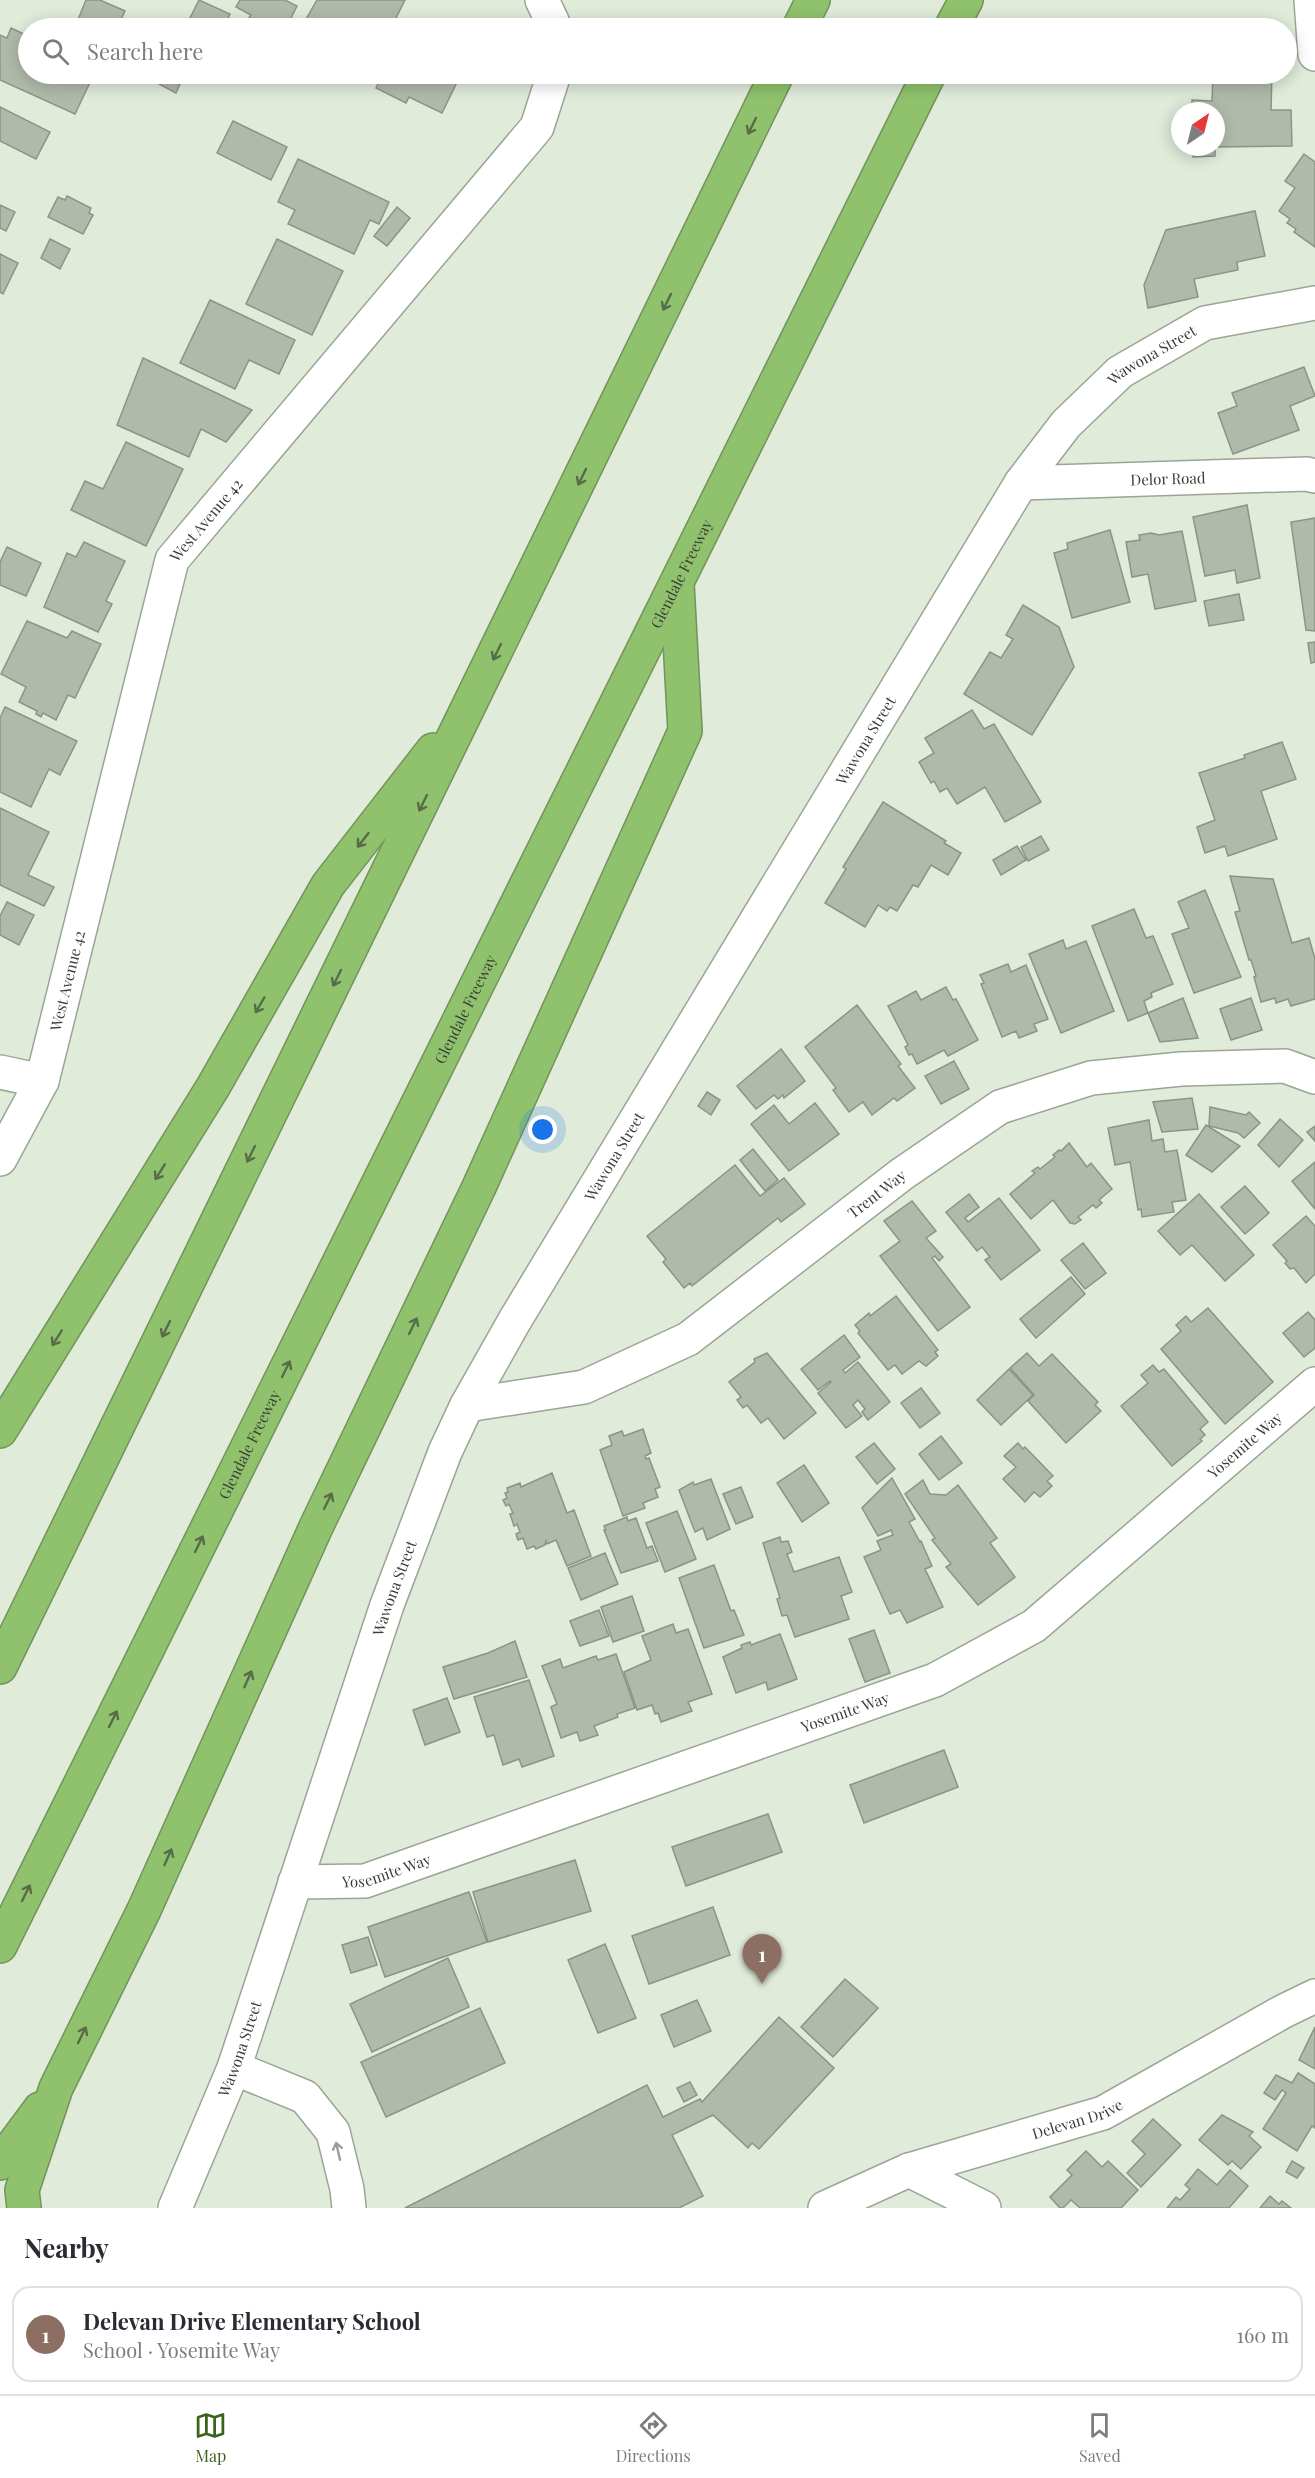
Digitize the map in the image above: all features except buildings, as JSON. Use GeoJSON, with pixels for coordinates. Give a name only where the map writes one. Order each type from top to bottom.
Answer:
{"type":"FeatureCollection","features":[{"type":"Feature","properties":{"kind":"highway"},"geometry":{"type":"LineString","coordinates":[[804,18],[813,0]]}},
{"type":"Feature","properties":{"kind":"highway"},"geometry":{"type":"LineString","coordinates":[[956,18],[966,0]]}},
{"type":"Feature","properties":{"kind":"highway"},"geometry":{"type":"LineString","coordinates":[[0,1668],[772,84]]}},
{"type":"Feature","properties":{"kind":"highway","name":"Glendale Freeway"},"geometry":{"type":"LineString","coordinates":[[0,1946],[924,84]]}},
{"type":"Feature","properties":{"kind":"highway"},"geometry":{"type":"LineString","coordinates":[[24,2208],[22,2190],[56,2088],[144,1910],[316,1527],[479,1187],[685,731],[677,581]]}},
{"type":"Feature","properties":{"kind":"highway"},"geometry":{"type":"LineString","coordinates":[[0,1431],[213,1087],[328,885],[476,694]]}},
{"type":"Feature","properties":{"kind":"highway"},"geometry":{"type":"LineString","coordinates":[[0,2163],[56,2088]]}},
{"type":"Feature","properties":{"kind":"street"},"geometry":{"type":"LineString","coordinates":[[1311,0],[1315,54]]}},
{"type":"Feature","properties":{"kind":"street","name":"West Avenue 42"},"geometry":{"type":"LineString","coordinates":[[0,1160],[42,1082],[172,560],[537,128],[551,84]]}},
{"type":"Feature","properties":{"kind":"street","name":"Wawona Street"},"geometry":{"type":"LineString","coordinates":[[175,2208],[234,2068],[387,1605],[445,1452],[467,1405],[515,1320],[1021,483],[1066,424],[1120,372],[1204,323],[1315,303]]}},
{"type":"Feature","properties":{"kind":"street","name":"Delor Road"},"geometry":{"type":"LineString","coordinates":[[1021,483],[1308,474],[1315,476]]}},
{"type":"Feature","properties":{"kind":"street","name":"Trent Way"},"geometry":{"type":"LineString","coordinates":[[467,1405],[584,1388],[688,1339],[902,1174],[1000,1107],[1091,1078],[1181,1069],[1285,1066],[1315,1077]]}},
{"type":"Feature","properties":{"kind":"street"},"geometry":{"type":"LineString","coordinates":[[0,1072],[42,1082]]}},
{"type":"Feature","properties":{"kind":"street","name":"Yosemite Way"},"geometry":{"type":"LineString","coordinates":[[295,1882],[365,1881],[935,1680],[1034,1626],[1315,1384]]}},
{"type":"Feature","properties":{"kind":"street","name":"Delevan Drive"},"geometry":{"type":"LineString","coordinates":[[825,2208],[909,2170],[1102,2114],[1284,2011],[1315,1996]]}},
{"type":"Feature","properties":{"kind":"street"},"geometry":{"type":"LineString","coordinates":[[234,2068],[305,2097],[333,2132],[347,2189],[349,2208]]}},
{"type":"Feature","properties":{"kind":"street"},"geometry":{"type":"LineString","coordinates":[[909,2170],[984,2208]]}},
{"type":"Feature","properties":{"kind":"place","name":"Delevan Drive Elementary School"},"geometry":{"type":"Point","coordinates":[762,1984]}}]}
